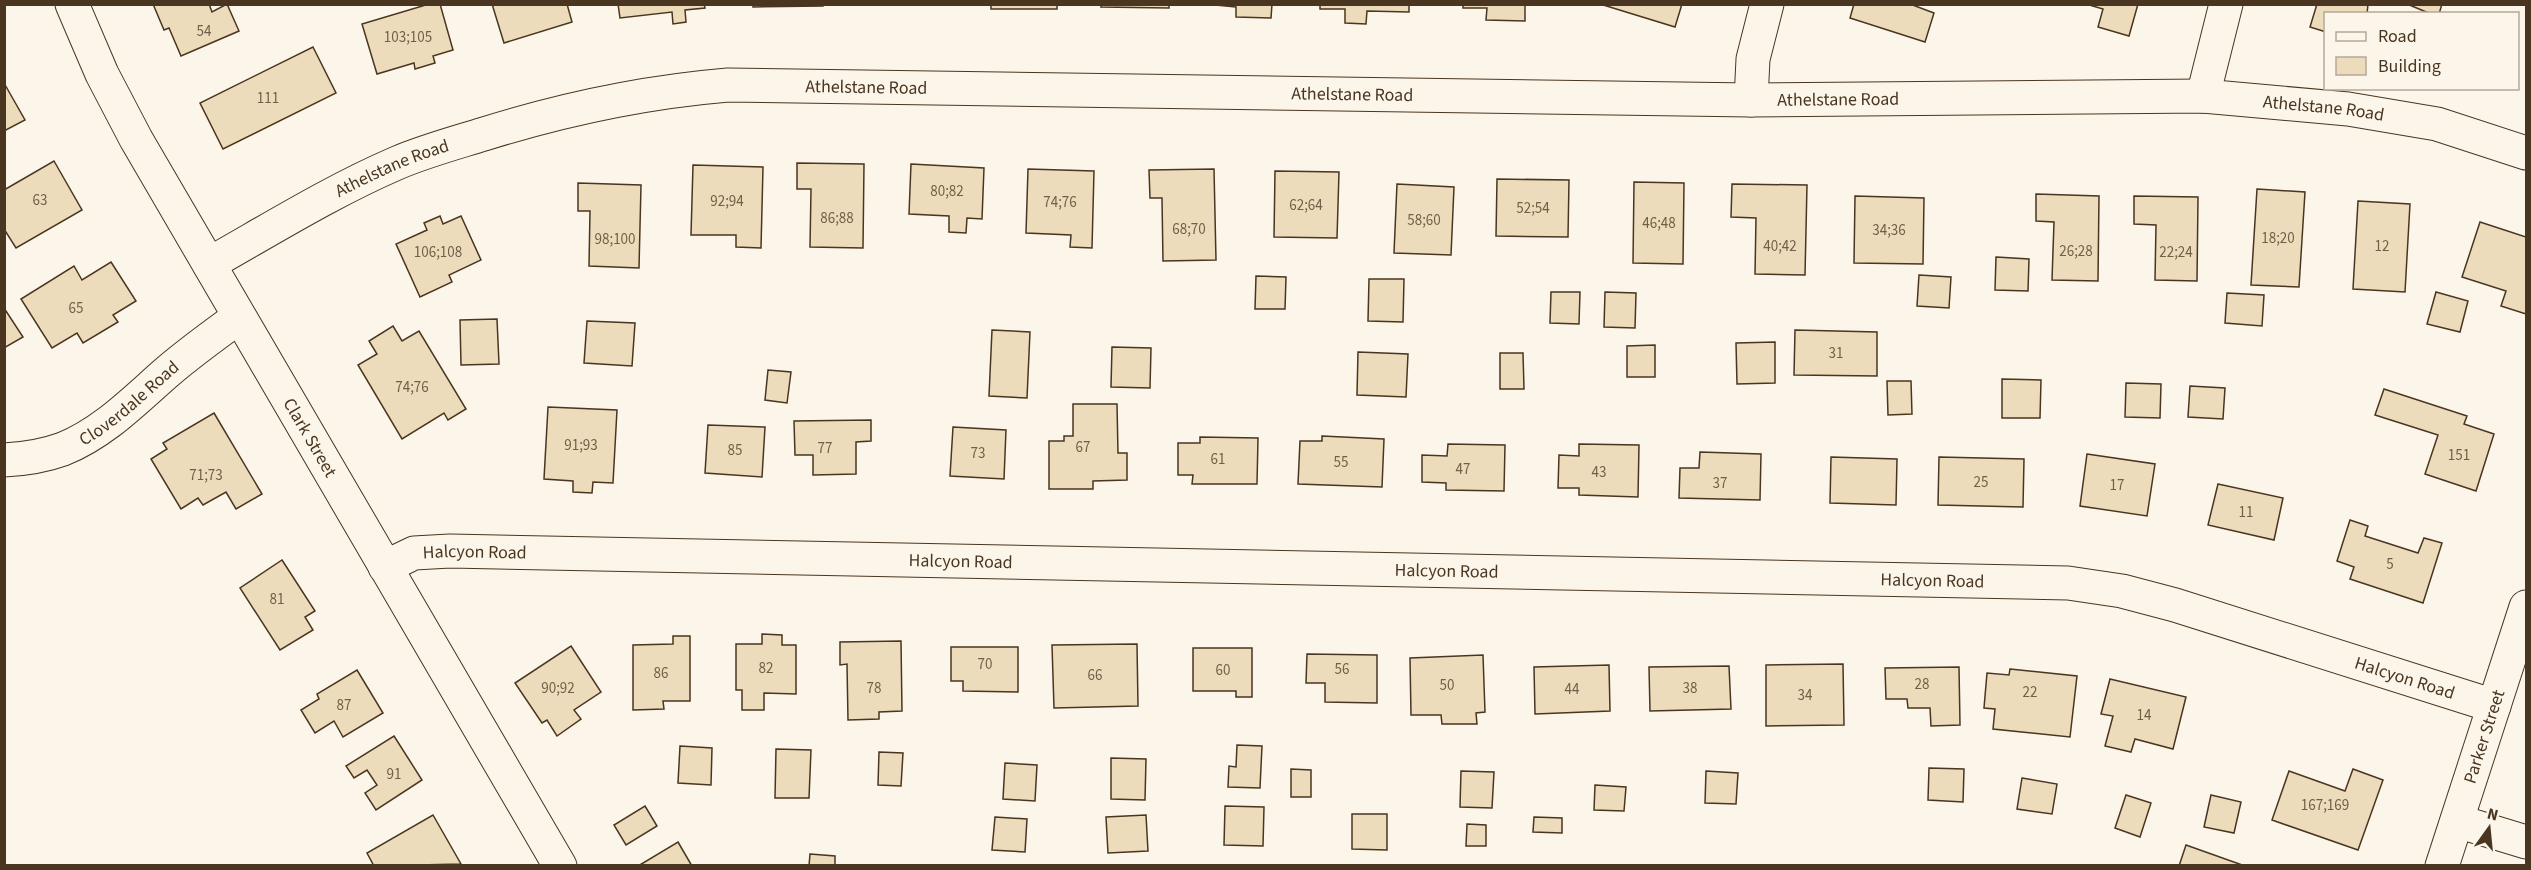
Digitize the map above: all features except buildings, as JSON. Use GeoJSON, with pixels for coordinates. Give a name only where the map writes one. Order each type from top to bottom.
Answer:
{"type":"FeatureCollection","features":[{"type":"Feature","properties":{"kind":"street","name":"Clark Street"},"geometry":{"type":"LineString","coordinates":[[72,4],[102,74],[136,140],[560,866]]}},
{"type":"Feature","properties":{"kind":"street"},"geometry":{"type":"LineString","coordinates":[[1751,100],[1753,59],[1767,4]]}},
{"type":"Feature","properties":{"kind":"street"},"geometry":{"type":"LineString","coordinates":[[2203,96],[2226,4]]}},
{"type":"Feature","properties":{"kind":"street","name":"Athelstane Road"},"geometry":{"type":"LineString","coordinates":[[209,264],[334,194],[398,163],[465,140],[544,117],[643,94],[684,88],[771,83],[1751,100],[2203,96],[2348,109],[2437,124],[2526,153]]}},
{"type":"Feature","properties":{"kind":"street","name":"Cloverdale Road"},"geometry":{"type":"LineString","coordinates":[[4,460],[38,457],[63,449],[85,438],[110,422],[189,353],[239,317]]}},
{"type":"Feature","properties":{"kind":"street","name":"Halcyon Road"},"geometry":{"type":"LineString","coordinates":[[385,567],[414,553],[450,551],[2068,583],[2122,591],[2175,605],[2494,706]]}},
{"type":"Feature","properties":{"kind":"street","name":"Parker Street"},"geometry":{"type":"LineString","coordinates":[[2442,866],[2526,607]]}},
{"type":"Feature","properties":{"kind":"street"},"geometry":{"type":"LineString","coordinates":[[2457,821],[2526,842]]}}]}
